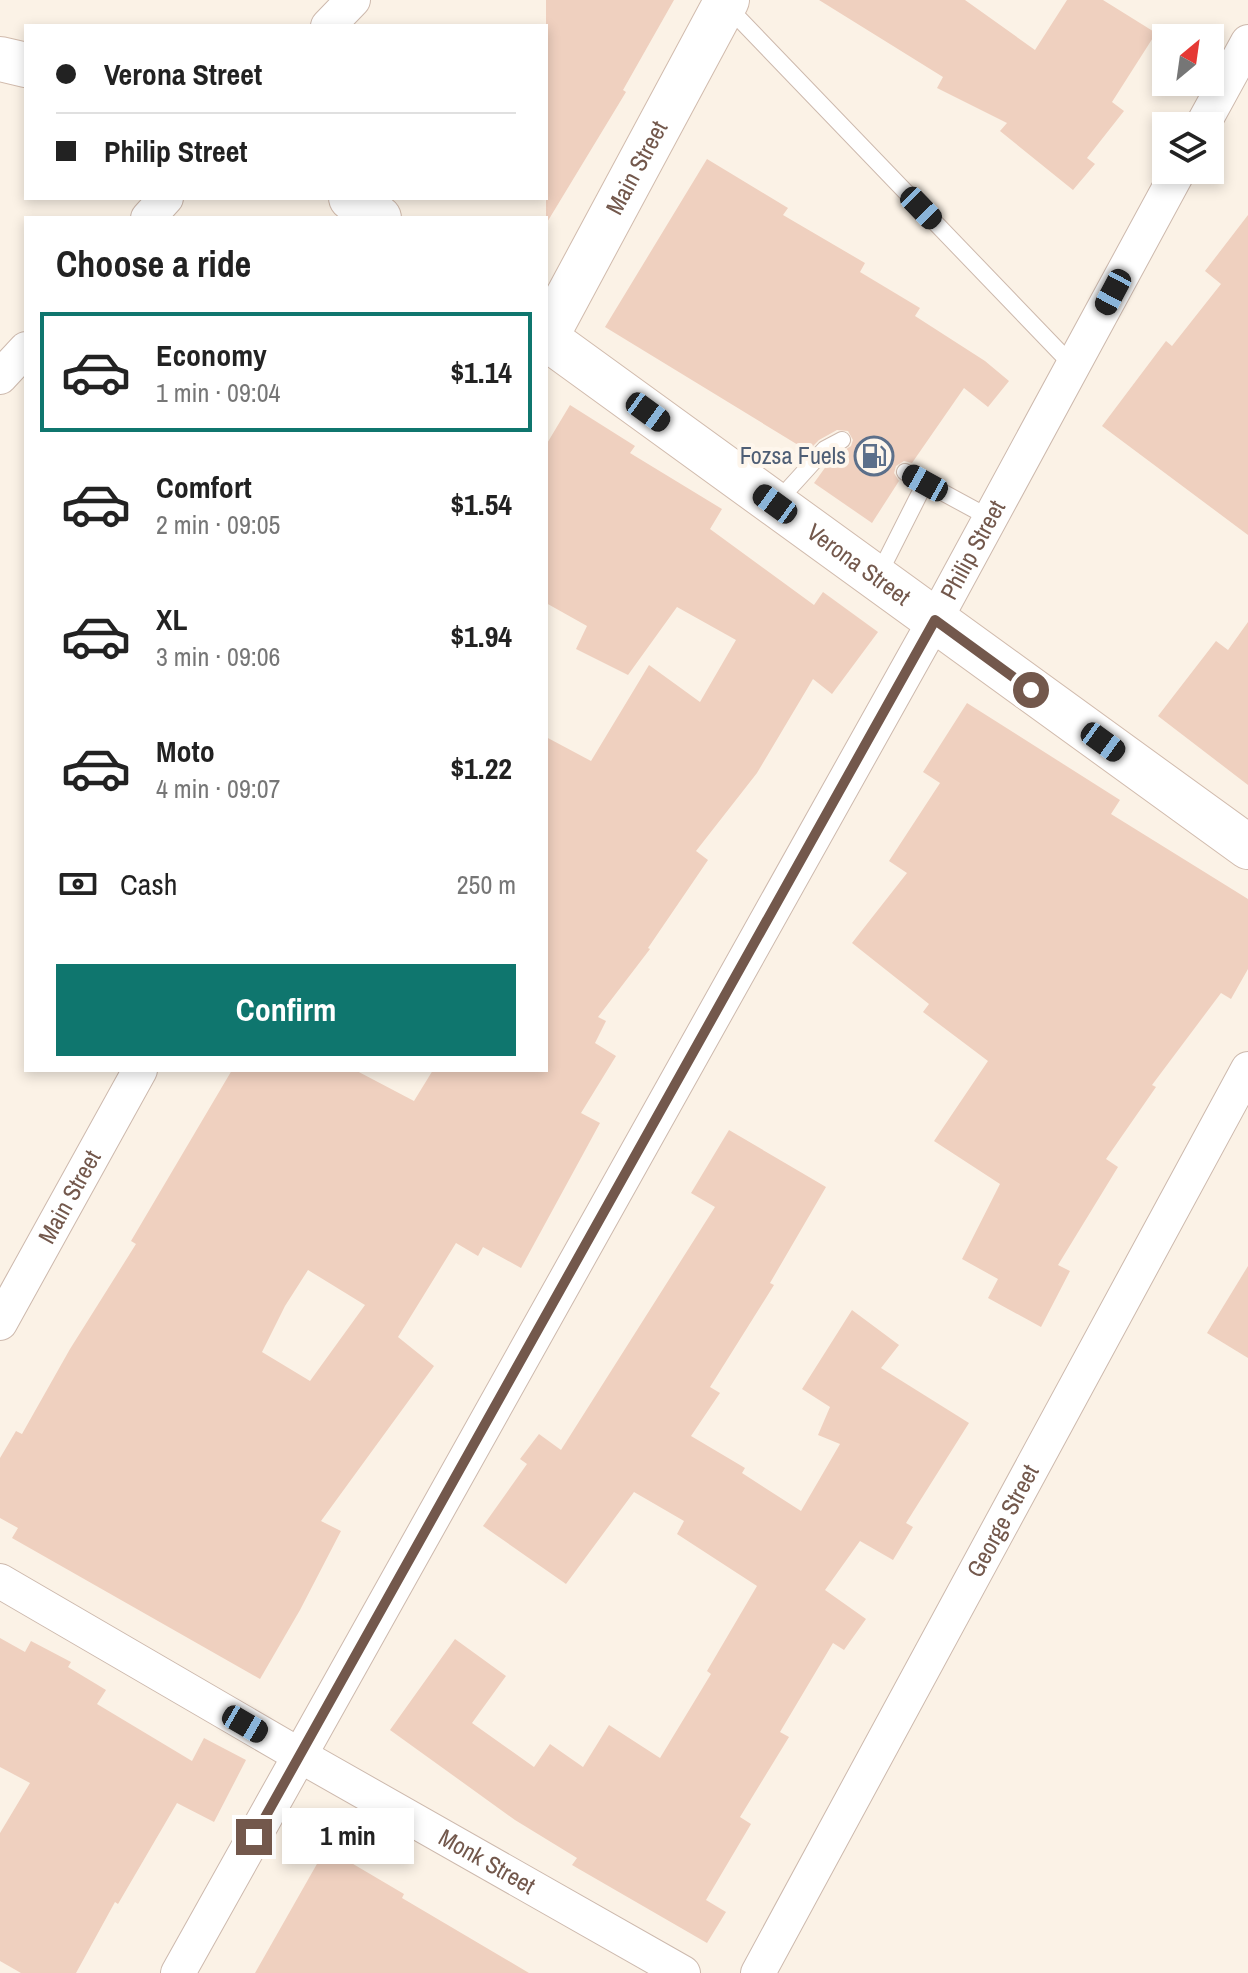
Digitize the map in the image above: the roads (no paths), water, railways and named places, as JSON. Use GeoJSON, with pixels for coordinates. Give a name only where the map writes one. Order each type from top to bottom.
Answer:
{"type":"FeatureCollection","features":[{"type":"Feature","properties":{"kind":"main road","name":"Main Street"},"geometry":{"type":"LineString","coordinates":[[548,334],[726,2]]}},
{"type":"Feature","properties":{"kind":"main road"},"geometry":{"type":"LineString","coordinates":[[0,59],[24,65]]}},
{"type":"Feature","properties":{"kind":"main road"},"geometry":{"type":"LineString","coordinates":[[354,200],[376,216]]}},
{"type":"Feature","properties":{"kind":"main road","name":"Verona Street"},"geometry":{"type":"LineString","coordinates":[[548,339],[1248,847]]}},
{"type":"Feature","properties":{"kind":"street"},"geometry":{"type":"LineString","coordinates":[[330,24],[353,0]]}},
{"type":"Feature","properties":{"kind":"street"},"geometry":{"type":"LineString","coordinates":[[1210,112],[1248,42]]}},
{"type":"Feature","properties":{"kind":"street","name":"Philip Street"},"geometry":{"type":"LineString","coordinates":[[178,1973],[935,620],[1171,184]]}},
{"type":"Feature","properties":{"kind":"street"},"geometry":{"type":"LineString","coordinates":[[150,216],[164,200]]}},
{"type":"Feature","properties":{"kind":"street"},"geometry":{"type":"LineString","coordinates":[[0,377],[24,351]]}},
{"type":"Feature","properties":{"kind":"street","name":"George Street"},"geometry":{"type":"LineString","coordinates":[[758,1973],[1248,1069]]}},
{"type":"Feature","properties":{"kind":"street","name":"Main Street"},"geometry":{"type":"LineString","coordinates":[[0,1323],[139,1072]]}},
{"type":"Feature","properties":{"kind":"street","name":"Monk Street"},"geometry":{"type":"LineString","coordinates":[[0,1581],[683,1973]]}},
{"type":"Feature","properties":{"kind":"lane"},"geometry":{"type":"LineString","coordinates":[[726,2],[1073,366]]}},
{"type":"Feature","properties":{"kind":"lane"},"geometry":{"type":"LineString","coordinates":[[775,504],[815,459],[833,443],[842,440]]}},
{"type":"Feature","properties":{"kind":"lane"},"geometry":{"type":"LineString","coordinates":[[905,472],[990,518]]}},
{"type":"Feature","properties":{"kind":"lane"},"geometry":{"type":"LineString","coordinates":[[877,578],[925,483]]}},
{"type":"Feature","properties":{"kind":"place","name":"Fozsa Fuels"},"geometry":{"type":"Point","coordinates":[874,456]}}]}
